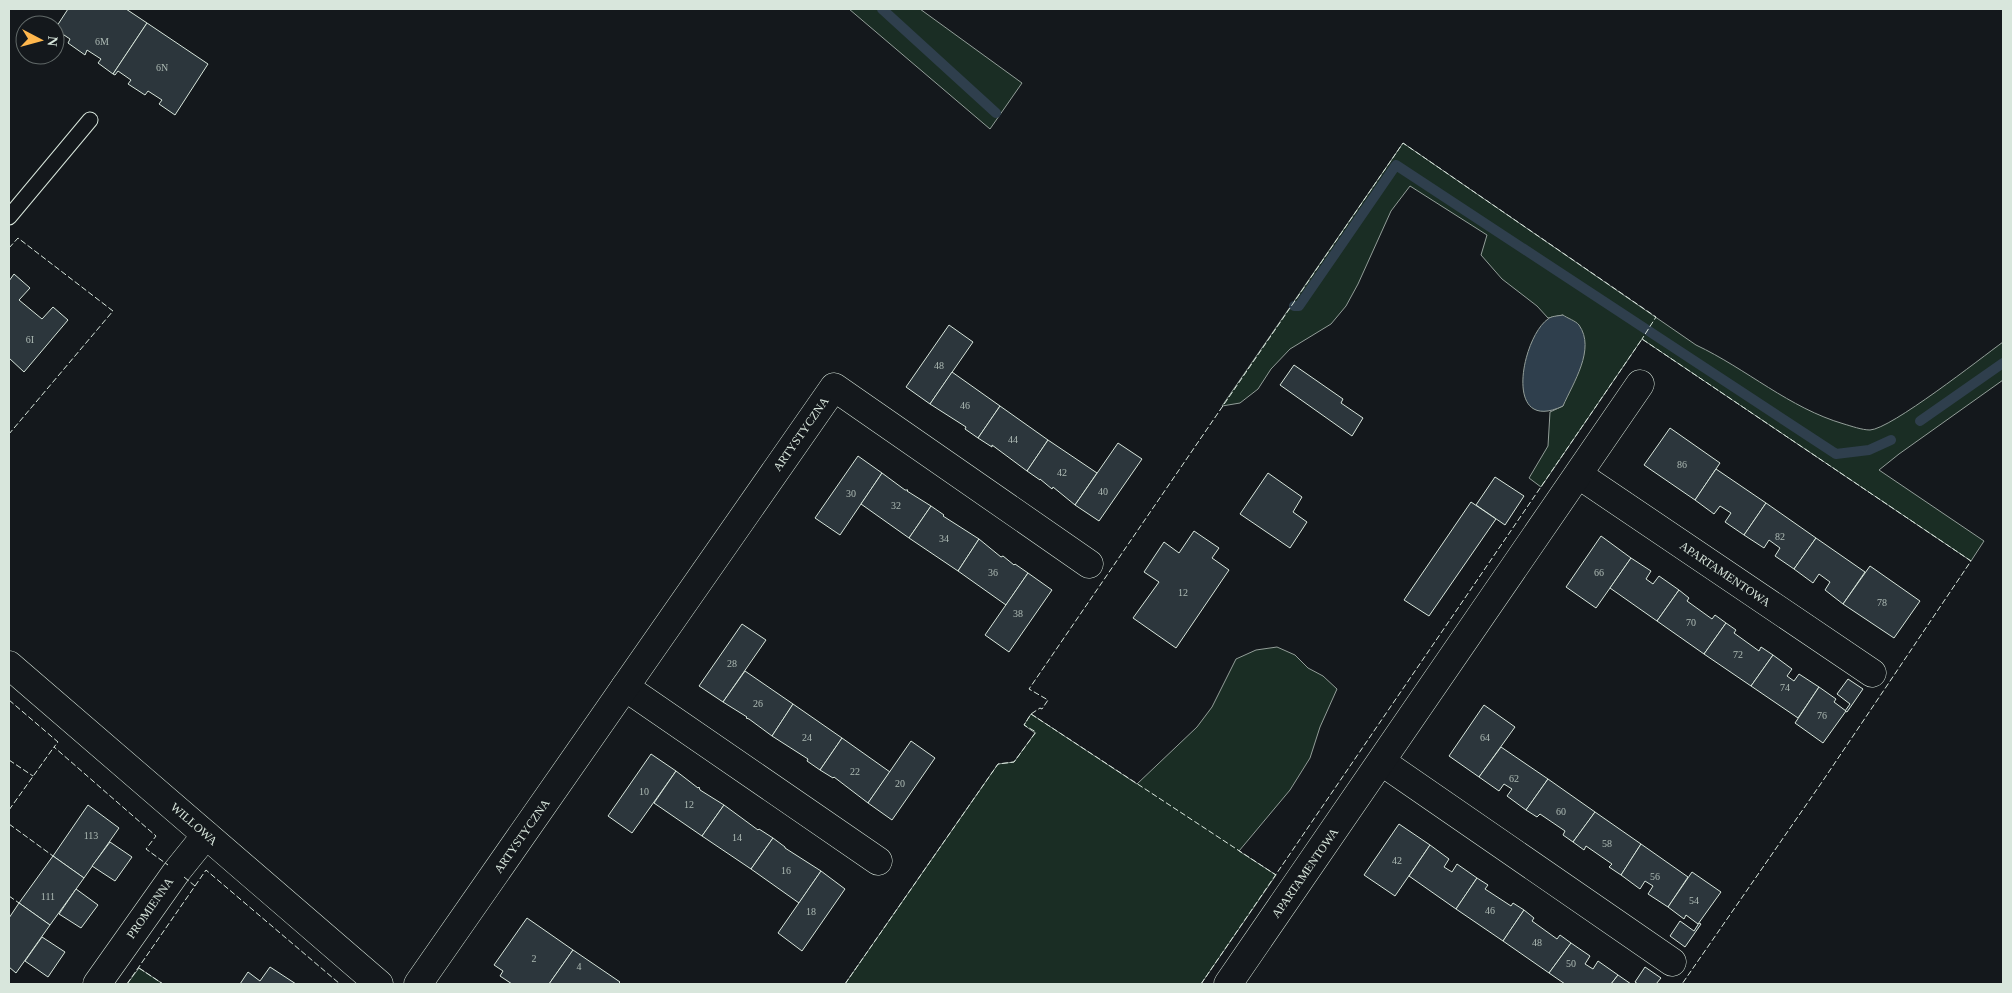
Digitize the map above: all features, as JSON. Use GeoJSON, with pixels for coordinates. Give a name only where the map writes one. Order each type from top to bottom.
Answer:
{"type":"FeatureCollection","features":[{"type":"Feature","properties":{"kind":"street","name":"APARTAMENTOWA"},"geometry":{"type":"LineString","coordinates":[[1228,984],[1579,476],[1640,384]]}},
{"type":"Feature","properties":{"kind":"street","name":"ARTYSTYCZNA"},"geometry":{"type":"LineString","coordinates":[[418,984],[834,387],[1089,564]]}},
{"type":"Feature","properties":{"kind":"street","name":"APARTAMENTOWA"},"geometry":{"type":"LineString","coordinates":[[1579,476],[1872,672]]}},
{"type":"Feature","properties":{"kind":"street","name":"WILLOWA"},"geometry":{"type":"LineString","coordinates":[[9,665],[379,984]]}},
{"type":"Feature","properties":{"kind":"street"},"geometry":{"type":"LineString","coordinates":[[625,687],[878,861]]}},
{"type":"Feature","properties":{"kind":"street"},"geometry":{"type":"LineString","coordinates":[[1382,762],[1672,962]]}},
{"type":"Feature","properties":{"kind":"street","name":"PROMIENNA"},"geometry":{"type":"LineString","coordinates":[[97,984],[177,871],[206,834]]}},
{"type":"Feature","properties":{"kind":"lane"},"geometry":{"type":"LineString","coordinates":[[9,217],[90,120]]}},
{"type":"Feature","properties":{"kind":"green space"},"geometry":{"type":"Polygon","coordinates":[[[849,9],[920,9],[1022,83],[990,129],[849,9]]]}},
{"type":"Feature","properties":{"kind":"green space"},"geometry":{"type":"Polygon","coordinates":[[[1403,143],[1696,345],[1733,365],[1786,398],[1824,417],[1844,424],[1867,430],[1881,427],[1916,406],[2003,342],[2003,380],[1879,470],[1984,541],[1971,561],[1642,339],[1541,487],[1529,478],[1548,446],[1550,412],[1563,406],[1563,315],[1548,318],[1537,306],[1502,279],[1481,255],[1487,235],[1410,186],[1391,211],[1346,306],[1331,324],[1290,349],[1271,369],[1258,389],[1240,403],[1222,406],[1403,143]]]}},
{"type":"Feature","properties":{"kind":"green space"},"geometry":{"type":"Polygon","coordinates":[[[1277,647],[1295,655],[1308,668],[1323,676],[1337,689],[1320,727],[1310,758],[1290,790],[1239,851],[1276,875],[1201,984],[845,984],[998,764],[1014,762],[1035,733],[1024,725],[1031,714],[1137,784],[1197,727],[1212,707],[1236,659],[1256,650],[1277,647]]]}},
{"type":"Feature","properties":{"kind":"green space"},"geometry":{"type":"Polygon","coordinates":[[[139,968],[163,984],[127,984],[139,968]]]}},
{"type":"Feature","properties":{"kind":"water"},"geometry":{"type":"Polygon","coordinates":[[[1563,315],[1576,322],[1584,334],[1584,355],[1577,377],[1563,406],[1544,411],[1531,407],[1525,396],[1523,380],[1525,362],[1531,344],[1539,329],[1549,318],[1563,315]]]}},
{"type":"Feature","properties":{"kind":"building"},"geometry":{"type":"Polygon","coordinates":[[[68,9],[126,9],[147,23],[113,74],[98,63],[101,59],[87,50],[85,55],[68,43],[70,39],[65,36],[64,15],[68,9]]]}},
{"type":"Feature","properties":{"kind":"building"},"geometry":{"type":"Polygon","coordinates":[[[147,23],[208,64],[175,115],[159,104],[162,100],[148,91],[145,95],[128,84],[131,80],[118,71],[115,75],[113,74],[147,23]]]}},
{"type":"Feature","properties":{"kind":"building"},"geometry":{"type":"Polygon","coordinates":[[[14,274],[30,288],[19,300],[42,319],[53,307],[68,320],[24,372],[9,358],[9,281],[14,274]]]}},
{"type":"Feature","properties":{"kind":"building"},"geometry":{"type":"Polygon","coordinates":[[[949,325],[973,342],[930,404],[906,387],[949,325]]]}},
{"type":"Feature","properties":{"kind":"building"},"geometry":{"type":"Polygon","coordinates":[[[1294,365],[1343,399],[1341,403],[1363,418],[1352,436],[1280,385],[1294,365]]]}},
{"type":"Feature","properties":{"kind":"building"},"geometry":{"type":"Polygon","coordinates":[[[952,372],[1000,406],[978,438],[965,429],[966,427],[930,404],[952,372]]]}},
{"type":"Feature","properties":{"kind":"building"},"geometry":{"type":"Polygon","coordinates":[[[1000,406],[1048,440],[1027,471],[992,445],[992,447],[978,438],[1000,406]]]}},
{"type":"Feature","properties":{"kind":"building"},"geometry":{"type":"Polygon","coordinates":[[[1670,428],[1720,463],[1695,500],[1644,465],[1670,428]]]}},
{"type":"Feature","properties":{"kind":"building"},"geometry":{"type":"Polygon","coordinates":[[[1048,440],[1097,473],[1075,505],[1053,487],[1052,489],[1027,471],[1048,440]]]}},
{"type":"Feature","properties":{"kind":"building"},"geometry":{"type":"Polygon","coordinates":[[[1118,443],[1142,459],[1099,521],[1075,505],[1118,443]]]}},
{"type":"Feature","properties":{"kind":"building"},"geometry":{"type":"Polygon","coordinates":[[[858,456],[882,473],[840,535],[815,518],[858,456]]]}},
{"type":"Feature","properties":{"kind":"building"},"geometry":{"type":"Polygon","coordinates":[[[1716,469],[1766,503],[1744,535],[1725,522],[1731,513],[1720,506],[1714,514],[1695,500],[1716,469]]]}},
{"type":"Feature","properties":{"kind":"building"},"geometry":{"type":"Polygon","coordinates":[[[882,473],[931,506],[909,538],[861,504],[882,473]]]}},
{"type":"Feature","properties":{"kind":"building"},"geometry":{"type":"Polygon","coordinates":[[[1268,473],[1302,497],[1293,512],[1307,522],[1290,548],[1240,514],[1268,473]]]}},
{"type":"Feature","properties":{"kind":"building"},"geometry":{"type":"Polygon","coordinates":[[[1495,477],[1524,496],[1505,525],[1476,505],[1495,477]]]}},
{"type":"Feature","properties":{"kind":"building"},"geometry":{"type":"Polygon","coordinates":[[[1471,502],[1496,519],[1429,616],[1404,600],[1471,502]]]}},
{"type":"Feature","properties":{"kind":"building"},"geometry":{"type":"Polygon","coordinates":[[[1766,503],[1816,538],[1794,569],[1775,556],[1780,548],[1769,540],[1764,548],[1744,535],[1766,503]]]}},
{"type":"Feature","properties":{"kind":"building"},"geometry":{"type":"Polygon","coordinates":[[[931,506],[979,539],[958,571],[909,538],[931,506]]]}},
{"type":"Feature","properties":{"kind":"building"},"geometry":{"type":"Polygon","coordinates":[[[1194,531],[1219,548],[1212,558],[1229,570],[1176,648],[1133,618],[1159,582],[1144,572],[1164,542],[1179,553],[1194,531]]]}},
{"type":"Feature","properties":{"kind":"building"},"geometry":{"type":"Polygon","coordinates":[[[1601,536],[1631,558],[1596,608],[1566,587],[1601,536]]]}},
{"type":"Feature","properties":{"kind":"building"},"geometry":{"type":"Polygon","coordinates":[[[1816,538],[1865,572],[1843,604],[1825,590],[1830,582],[1819,574],[1813,583],[1794,569],[1816,538]]]}},
{"type":"Feature","properties":{"kind":"building"},"geometry":{"type":"Polygon","coordinates":[[[979,539],[1001,557],[1003,556],[1028,573],[1006,605],[958,571],[979,539]]]}},
{"type":"Feature","properties":{"kind":"building"},"geometry":{"type":"Polygon","coordinates":[[[1631,558],[1651,571],[1646,579],[1653,584],[1659,576],[1679,590],[1657,621],[1610,588],[1631,558]]]}},
{"type":"Feature","properties":{"kind":"building"},"geometry":{"type":"Polygon","coordinates":[[[1870,566],[1920,601],[1894,638],[1843,604],[1870,566]]]}},
{"type":"Feature","properties":{"kind":"building"},"geometry":{"type":"Polygon","coordinates":[[[1028,573],[1052,590],[1009,652],[985,635],[1028,573]]]}},
{"type":"Feature","properties":{"kind":"building"},"geometry":{"type":"Polygon","coordinates":[[[1679,590],[1689,598],[1687,601],[1712,619],[1715,615],[1726,623],[1704,654],[1657,621],[1679,590]]]}},
{"type":"Feature","properties":{"kind":"building"},"geometry":{"type":"Polygon","coordinates":[[[1726,623],[1736,630],[1734,633],[1759,651],[1761,647],[1773,655],[1751,686],[1704,654],[1726,623]]]}},
{"type":"Feature","properties":{"kind":"building"},"geometry":{"type":"Polygon","coordinates":[[[742,624],[766,640],[723,702],[699,686],[742,624]]]}},
{"type":"Feature","properties":{"kind":"building"},"geometry":{"type":"Polygon","coordinates":[[[1773,655],[1792,669],[1787,676],[1794,681],[1799,674],[1819,687],[1798,718],[1751,686],[1773,655]]]}},
{"type":"Feature","properties":{"kind":"building"},"geometry":{"type":"Polygon","coordinates":[[[745,671],[793,704],[772,736],[723,702],[745,671]]]}},
{"type":"Feature","properties":{"kind":"building"},"geometry":{"type":"Polygon","coordinates":[[[1848,679],[1863,689],[1847,712],[1845,711],[1850,704],[1837,694],[1848,679]]]}},
{"type":"Feature","properties":{"kind":"building"},"geometry":{"type":"Polygon","coordinates":[[[1819,687],[1836,699],[1834,702],[1846,711],[1823,743],[1795,723],[1819,687]]]}},
{"type":"Feature","properties":{"kind":"building"},"geometry":{"type":"Polygon","coordinates":[[[793,704],[842,738],[820,770],[807,761],[808,759],[772,736],[793,704]]]}},
{"type":"Feature","properties":{"kind":"building"},"geometry":{"type":"Polygon","coordinates":[[[1484,705],[1515,727],[1479,777],[1449,756],[1484,705]]]}},
{"type":"Feature","properties":{"kind":"building"},"geometry":{"type":"Polygon","coordinates":[[[842,738],[890,772],[868,803],[834,777],[820,770],[842,738]]]}},
{"type":"Feature","properties":{"kind":"building"},"geometry":{"type":"Polygon","coordinates":[[[911,741],[935,758],[892,820],[868,803],[911,741]]]}},
{"type":"Feature","properties":{"kind":"building"},"geometry":{"type":"Polygon","coordinates":[[[1501,747],[1548,779],[1526,810],[1507,796],[1512,789],[1504,784],[1499,791],[1479,777],[1501,747]]]}},
{"type":"Feature","properties":{"kind":"building"},"geometry":{"type":"Polygon","coordinates":[[[651,754],[676,771],[632,833],[608,816],[651,754]]]}},
{"type":"Feature","properties":{"kind":"building"},"geometry":{"type":"Polygon","coordinates":[[[676,771],[699,787],[700,790],[724,805],[702,836],[654,803],[676,771]]]}},
{"type":"Feature","properties":{"kind":"building"},"geometry":{"type":"Polygon","coordinates":[[[1548,779],[1595,812],[1573,842],[1563,835],[1565,831],[1540,814],[1537,817],[1526,810],[1548,779]]]}},
{"type":"Feature","properties":{"kind":"building"},"geometry":{"type":"Polygon","coordinates":[[[88,805],[119,828],[84,878],[53,856],[88,805]]]}},
{"type":"Feature","properties":{"kind":"building"},"geometry":{"type":"Polygon","coordinates":[[[724,805],[758,830],[773,838],[751,869],[702,836],[724,805]]]}},
{"type":"Feature","properties":{"kind":"building"},"geometry":{"type":"Polygon","coordinates":[[[1595,812],[1641,844],[1621,875],[1609,867],[1612,864],[1586,846],[1584,850],[1573,842],[1595,812]]]}},
{"type":"Feature","properties":{"kind":"building"},"geometry":{"type":"Polygon","coordinates":[[[1399,824],[1430,845],[1395,896],[1364,875],[1399,824]]]}},
{"type":"Feature","properties":{"kind":"building"},"geometry":{"type":"Polygon","coordinates":[[[773,838],[821,871],[799,903],[751,869],[773,838]]]}},
{"type":"Feature","properties":{"kind":"building"},"geometry":{"type":"Polygon","coordinates":[[[110,842],[132,857],[115,881],[92,866],[110,842]]]}},
{"type":"Feature","properties":{"kind":"building"},"geometry":{"type":"Polygon","coordinates":[[[1641,844],[1688,877],[1668,907],[1648,894],[1653,886],[1645,881],[1640,889],[1621,875],[1641,844]]]}},
{"type":"Feature","properties":{"kind":"building"},"geometry":{"type":"Polygon","coordinates":[[[1430,845],[1449,859],[1444,867],[1452,872],[1457,864],[1477,878],[1456,909],[1409,876],[1430,845]]]}},
{"type":"Feature","properties":{"kind":"building"},"geometry":{"type":"Polygon","coordinates":[[[53,856],[84,878],[50,925],[19,903],[53,856]]]}},
{"type":"Feature","properties":{"kind":"building"},"geometry":{"type":"Polygon","coordinates":[[[821,871],[845,889],[802,951],[778,933],[821,871]]]}},
{"type":"Feature","properties":{"kind":"building"},"geometry":{"type":"Polygon","coordinates":[[[1692,872],[1721,892],[1698,924],[1686,915],[1684,919],[1668,907],[1692,872]]]}},
{"type":"Feature","properties":{"kind":"building"},"geometry":{"type":"Polygon","coordinates":[[[1477,878],[1488,885],[1485,889],[1511,906],[1513,903],[1524,910],[1503,941],[1456,909],[1477,878]]]}},
{"type":"Feature","properties":{"kind":"building"},"geometry":{"type":"Polygon","coordinates":[[[76,889],[98,905],[81,928],[59,914],[76,889]]]}},
{"type":"Feature","properties":{"kind":"building"},"geometry":{"type":"Polygon","coordinates":[[[19,903],[50,925],[16,973],[9,967],[9,918],[19,903]]]}},
{"type":"Feature","properties":{"kind":"building"},"geometry":{"type":"Polygon","coordinates":[[[1524,910],[1534,918],[1532,921],[1557,939],[1560,935],[1571,943],[1549,973],[1503,941],[1524,910]]]}},
{"type":"Feature","properties":{"kind":"building"},"geometry":{"type":"Polygon","coordinates":[[[527,918],[573,950],[549,984],[512,984],[500,976],[503,971],[494,965],[527,918]]]}},
{"type":"Feature","properties":{"kind":"building"},"geometry":{"type":"Polygon","coordinates":[[[1680,921],[1694,931],[1699,923],[1701,924],[1685,947],[1670,936],[1680,921]]]}},
{"type":"Feature","properties":{"kind":"building"},"geometry":{"type":"Polygon","coordinates":[[[42,937],[65,952],[48,977],[25,961],[42,937]]]}},
{"type":"Feature","properties":{"kind":"building"},"geometry":{"type":"Polygon","coordinates":[[[1571,943],[1590,956],[1585,964],[1593,969],[1598,961],[1618,975],[1611,984],[1565,984],[1549,973],[1571,943]]]}},
{"type":"Feature","properties":{"kind":"building"},"geometry":{"type":"Polygon","coordinates":[[[573,950],[620,982],[618,984],[549,984],[573,950]]]}},
{"type":"Feature","properties":{"kind":"building"},"geometry":{"type":"Polygon","coordinates":[[[270,967],[296,984],[240,984],[248,972],[260,981],[270,967]]]}},
{"type":"Feature","properties":{"kind":"building"},"geometry":{"type":"Polygon","coordinates":[[[1645,967],[1661,978],[1656,984],[1638,984],[1635,982],[1645,967]]]}},
{"type":"Feature","properties":{"kind":"building"},"geometry":{"type":"Polygon","coordinates":[[[1618,975],[1631,984],[1611,984],[1618,975]]]}},
{"type":"Feature","properties":{"kind":"waterway"},"geometry":{"type":"LineString","coordinates":[[882,9],[996,113]]}},
{"type":"Feature","properties":{"kind":"waterway"},"geometry":{"type":"LineString","coordinates":[[1294,306],[1299,306],[1396,165],[1836,454],[1869,450],[1891,440]]}},
{"type":"Feature","properties":{"kind":"waterway"},"geometry":{"type":"LineString","coordinates":[[1920,421],[2003,363]]}},
{"type":"Feature","properties":{"kind":"fence"},"geometry":{"type":"LineString","coordinates":[[845,984],[998,764],[1014,762],[1036,732],[1024,725],[1031,714],[1040,708],[1042,709],[1048,700],[1029,689],[1403,143],[1656,317],[1642,339]]}},
{"type":"Feature","properties":{"kind":"fence"},"geometry":{"type":"LineString","coordinates":[[9,248],[18,238],[113,311],[9,434]]}},
{"type":"Feature","properties":{"kind":"fence"},"geometry":{"type":"LineString","coordinates":[[1201,984],[1642,339],[1971,561],[1822,782],[1682,984]]}},
{"type":"Feature","properties":{"kind":"fence"},"geometry":{"type":"LineString","coordinates":[[9,700],[58,742],[54,747],[156,836],[146,849],[168,865]]}},
{"type":"Feature","properties":{"kind":"fence"},"geometry":{"type":"LineString","coordinates":[[1031,714],[1276,875]]}},
{"type":"Feature","properties":{"kind":"fence"},"geometry":{"type":"LineString","coordinates":[[9,810],[54,747]]}},
{"type":"Feature","properties":{"kind":"fence"},"geometry":{"type":"LineString","coordinates":[[9,760],[33,776]]}},
{"type":"Feature","properties":{"kind":"fence"},"geometry":{"type":"LineString","coordinates":[[9,824],[53,856]]}},
{"type":"Feature","properties":{"kind":"fence"},"geometry":{"type":"LineString","coordinates":[[195,886],[206,870],[340,984]]}},
{"type":"Feature","properties":{"kind":"fence"},"geometry":{"type":"LineString","coordinates":[[127,984],[195,886],[184,877]]}},
{"type":"Feature","properties":{"kind":"fence"},"geometry":{"type":"LineString","coordinates":[[9,896],[19,903]]}},
{"type":"Feature","properties":{"kind":"fence"},"geometry":{"type":"LineString","coordinates":[[139,968],[163,984]]}}]}
